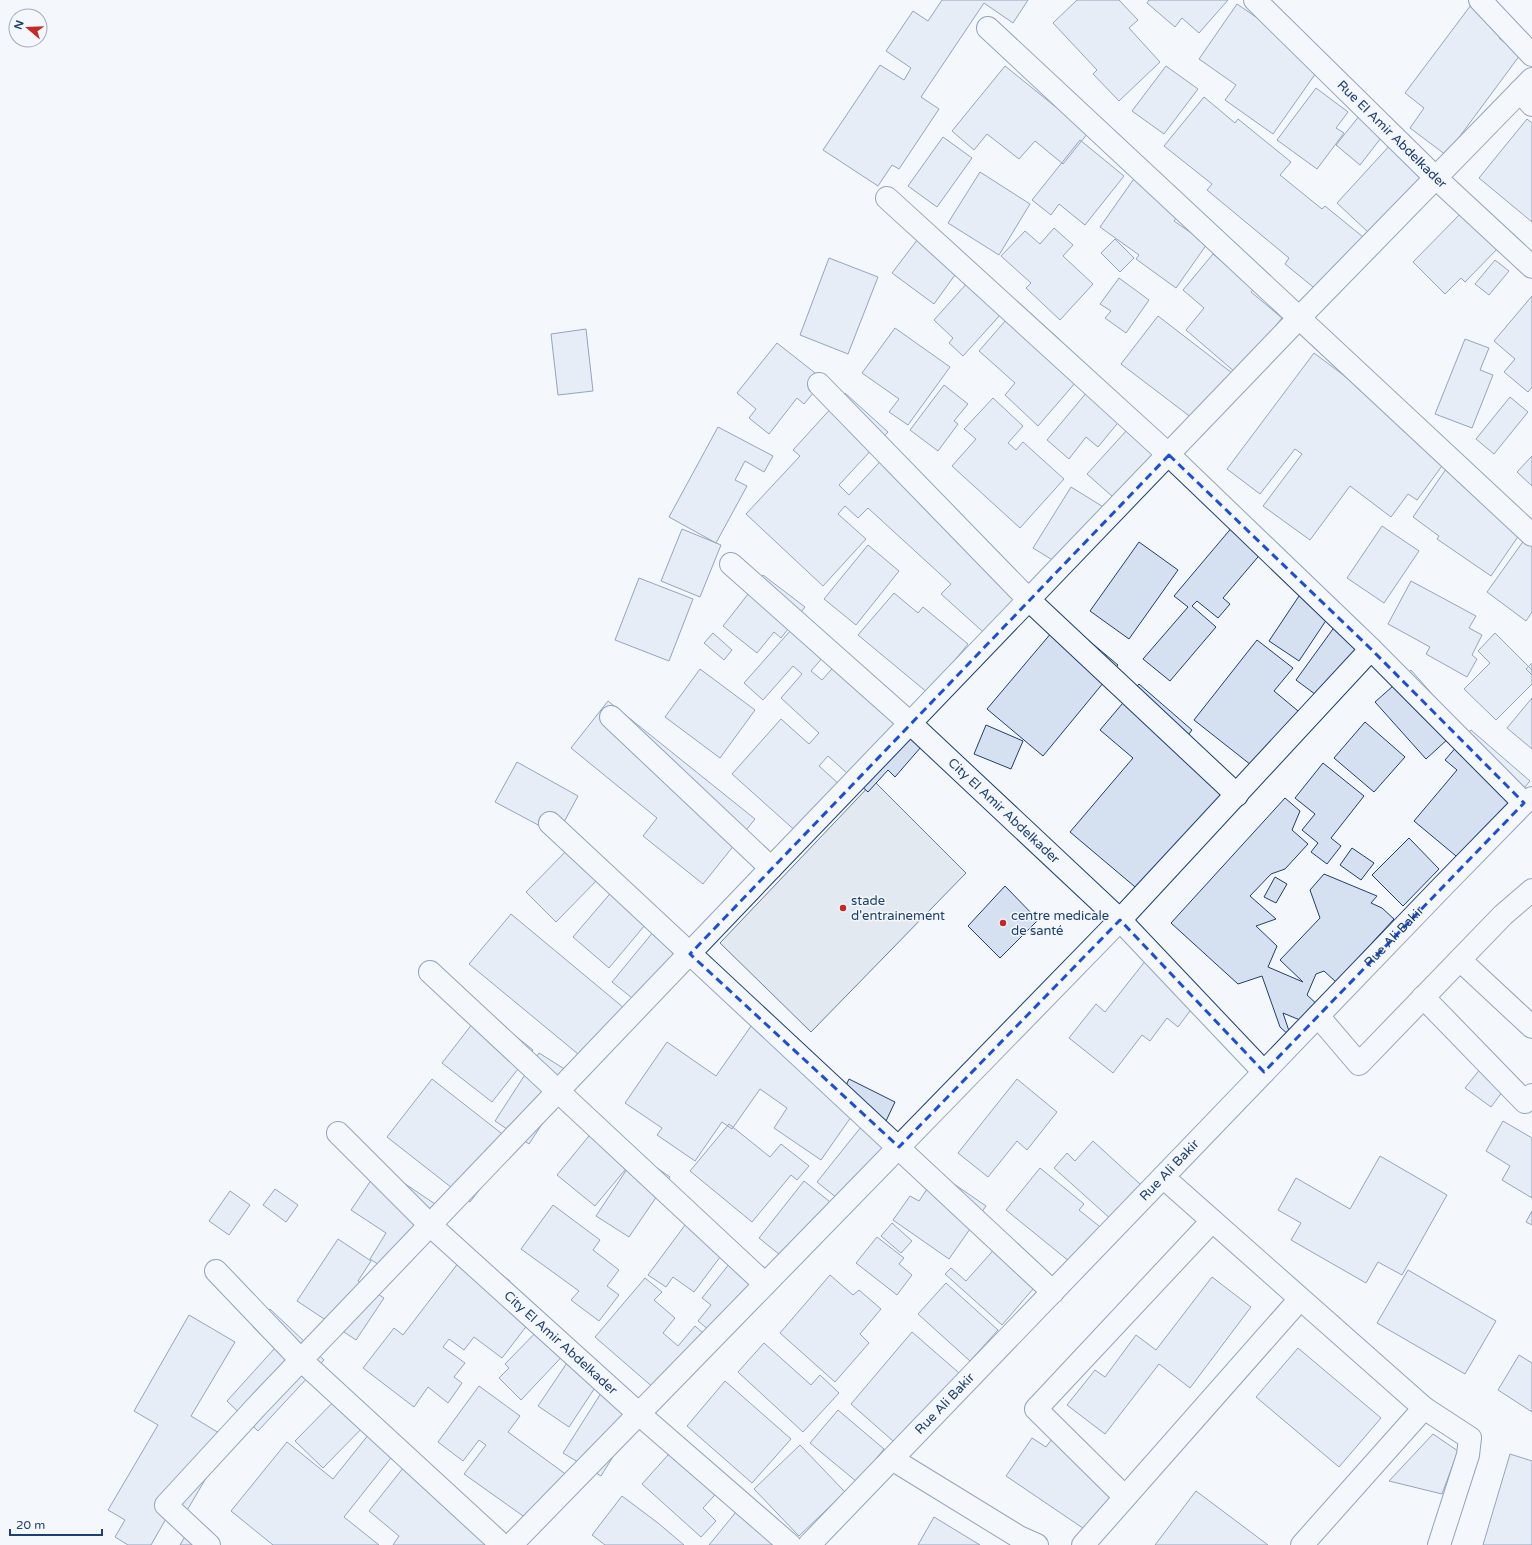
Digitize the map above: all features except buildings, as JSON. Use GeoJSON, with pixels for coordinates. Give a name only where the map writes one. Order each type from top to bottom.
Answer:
{"type":"FeatureCollection","features":[{"type":"Feature","properties":{"kind":"street","name":"Rue El Amir Abdelkader"},"geometry":{"type":"LineString","coordinates":[[1255,0],[1436,178],[1532,267]]}},
{"type":"Feature","properties":{"kind":"street"},"geometry":{"type":"LineString","coordinates":[[1480,0],[1532,55]]}},
{"type":"Feature","properties":{"kind":"street"},"geometry":{"type":"LineString","coordinates":[[988,28],[1532,536]]}},
{"type":"Feature","properties":{"kind":"street"},"geometry":{"type":"LineString","coordinates":[[209,1545],[166,1505],[301,1360],[1299,318],[1436,178],[1528,92]]}},
{"type":"Feature","properties":{"kind":"street"},"geometry":{"type":"LineString","coordinates":[[887,198],[1169,455],[1528,801]]}},
{"type":"Feature","properties":{"kind":"street"},"geometry":{"type":"LineString","coordinates":[[819,384],[1029,600],[1237,795]]}},
{"type":"Feature","properties":{"kind":"street","name":"City El Amir Abdelkader"},"geometry":{"type":"LineString","coordinates":[[731,564],[910,723],[1120,920],[1264,1072]]}},
{"type":"Feature","properties":{"kind":"street"},"geometry":{"type":"LineString","coordinates":[[511,1545],[1120,920],[1371,649]]}},
{"type":"Feature","properties":{"kind":"street"},"geometry":{"type":"LineString","coordinates":[[611,717],[771,868]]}},
{"type":"Feature","properties":{"kind":"street","name":"Rue Ali Bakir"},"geometry":{"type":"LineString","coordinates":[[809,1545],[1318,1016],[1528,801]]}},
{"type":"Feature","properties":{"kind":"street"},"geometry":{"type":"LineString","coordinates":[[550,823],[1053,1292]]}},
{"type":"Feature","properties":{"kind":"street"},"geometry":{"type":"LineString","coordinates":[[1318,1016],[1359,1064],[1503,915],[1532,890]]}},
{"type":"Feature","properties":{"kind":"street"},"geometry":{"type":"LineString","coordinates":[[1460,960],[1532,1027]]}},
{"type":"Feature","properties":{"kind":"street"},"geometry":{"type":"LineString","coordinates":[[430,972],[765,1284]]}},
{"type":"Feature","properties":{"kind":"street"},"geometry":{"type":"LineString","coordinates":[[1423,997],[1525,1102],[1532,1095]]}},
{"type":"Feature","properties":{"kind":"street","name":"City El Amir Abdelkader"},"geometry":{"type":"LineString","coordinates":[[338,1133],[430,1225],[639,1414],[790,1545]]}},
{"type":"Feature","properties":{"kind":"street"},"geometry":{"type":"LineString","coordinates":[[1163,1177],[1424,1408],[1470,1438],[1468,1454],[1439,1545]]}},
{"type":"Feature","properties":{"kind":"street"},"geometry":{"type":"LineString","coordinates":[[1125,1497],[1036,1410],[1212,1221]]}},
{"type":"Feature","properties":{"kind":"street"},"geometry":{"type":"LineString","coordinates":[[216,1271],[301,1360],[502,1545]]}},
{"type":"Feature","properties":{"kind":"street"},"geometry":{"type":"LineString","coordinates":[[1083,1545],[1300,1299]]}},
{"type":"Feature","properties":{"kind":"street"},"geometry":{"type":"LineString","coordinates":[[1302,1545],[1424,1408]]}},
{"type":"Feature","properties":{"kind":"street"},"geometry":{"type":"LineString","coordinates":[[892,1459],[1019,1537],[1037,1545]]}},
{"type":"Feature","properties":{"kind":"highlighted area"},"geometry":{"type":"Polygon","coordinates":[[[1169,455],[1371,649],[1524,803],[1264,1072],[1120,920],[899,1147],[690,954],[1169,455]]]}},
{"type":"Feature","properties":{"kind":"shaded area","name":"stade d'entrainement"},"geometry":{"type":"Polygon","coordinates":[[[874,781],[966,873],[811,1032],[720,943],[874,781]]]}},
{"type":"Feature","properties":{"kind":"place","name":"stade d'entrainement"},"geometry":{"type":"Point","coordinates":[843,908]}},
{"type":"Feature","properties":{"kind":"place","name":"centre medicale de santé"},"geometry":{"type":"Point","coordinates":[1003,923]}}]}
